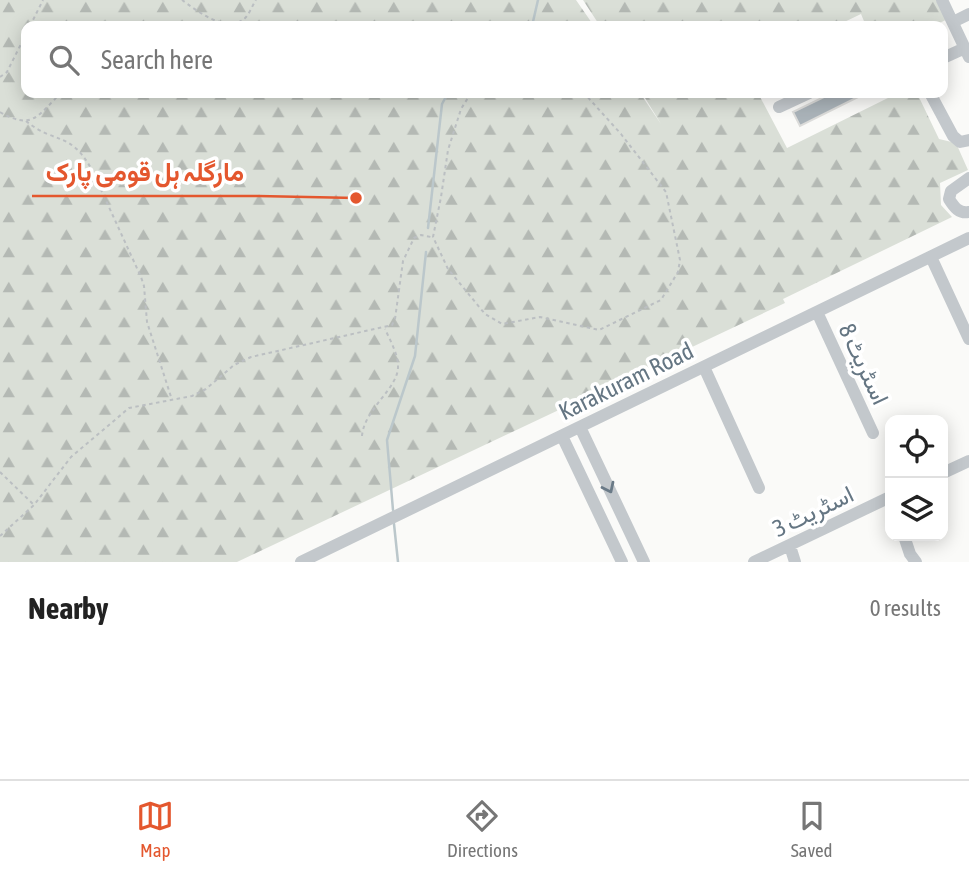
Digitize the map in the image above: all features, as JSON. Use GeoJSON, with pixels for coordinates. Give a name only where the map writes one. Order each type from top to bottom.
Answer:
{"type":"FeatureCollection","features":[{"type":"Feature","properties":{"kind":"street"},"geometry":{"type":"LineString","coordinates":[[942,0],[950,26],[967,52],[948,57]]}},
{"type":"Feature","properties":{"kind":"street"},"geometry":{"type":"LineString","coordinates":[[950,26],[969,14]]}},
{"type":"Feature","properties":{"kind":"street"},"geometry":{"type":"LineString","coordinates":[[779,107],[798,98]]}},
{"type":"Feature","properties":{"kind":"street"},"geometry":{"type":"LineString","coordinates":[[933,98],[953,136],[960,142],[969,140]]}},
{"type":"Feature","properties":{"kind":"street"},"geometry":{"type":"LineString","coordinates":[[969,177],[951,191],[949,199],[955,209],[969,212]]}},
{"type":"Feature","properties":{"kind":"street","name":"Karakuram Road"},"geometry":{"type":"LineString","coordinates":[[301,562],[969,238]]}},
{"type":"Feature","properties":{"kind":"street"},"geometry":{"type":"LineString","coordinates":[[931,257],[969,338]]}},
{"type":"Feature","properties":{"kind":"street","name":"اسٹریٹ 8"},"geometry":{"type":"LineString","coordinates":[[817,312],[873,433]]}},
{"type":"Feature","properties":{"kind":"street"},"geometry":{"type":"LineString","coordinates":[[704,367],[759,488]]}},
{"type":"Feature","properties":{"kind":"street"},"geometry":{"type":"LineString","coordinates":[[580,427],[645,562]]}},
{"type":"Feature","properties":{"kind":"street"},"geometry":{"type":"LineString","coordinates":[[562,436],[620,561]]}},
{"type":"Feature","properties":{"kind":"street"},"geometry":{"type":"LineString","coordinates":[[948,471],[969,461]]}},
{"type":"Feature","properties":{"kind":"street","name":"اسٹریٹ 3"},"geometry":{"type":"LineString","coordinates":[[754,562],[885,499]]}},
{"type":"Feature","properties":{"kind":"street"},"geometry":{"type":"LineString","coordinates":[[906,541],[916,562]]}},
{"type":"Feature","properties":{"kind":"street"},"geometry":{"type":"LineString","coordinates":[[790,546],[795,562]]}},
{"type":"Feature","properties":{"kind":"path"},"geometry":{"type":"LineString","coordinates":[[32,21],[43,0]]}},
{"type":"Feature","properties":{"kind":"path"},"geometry":{"type":"LineString","coordinates":[[182,0],[205,16],[224,21]]}},
{"type":"Feature","properties":{"kind":"path"},"geometry":{"type":"LineString","coordinates":[[240,21],[247,16],[256,0]]}},
{"type":"Feature","properties":{"kind":"path"},"geometry":{"type":"LineString","coordinates":[[0,78],[7,72],[21,44]]}},
{"type":"Feature","properties":{"kind":"path"},"geometry":{"type":"LineString","coordinates":[[0,112],[17,121],[26,121],[34,118],[56,98]]}},
{"type":"Feature","properties":{"kind":"path"},"geometry":{"type":"LineString","coordinates":[[468,98],[461,109],[447,150],[433,237],[452,274],[479,309],[499,323],[512,324],[540,317],[596,330],[661,300],[678,271],[680,260],[668,196],[643,160],[588,98]]}},
{"type":"Feature","properties":{"kind":"path"},"geometry":{"type":"LineString","coordinates":[[26,121],[42,133],[75,146],[87,162],[141,277],[147,323],[172,400]]}},
{"type":"Feature","properties":{"kind":"path"},"geometry":{"type":"LineString","coordinates":[[0,536],[34,505],[71,457],[129,408],[200,393],[228,368],[251,357],[392,325],[403,261],[410,242],[417,236],[433,237]]}},
{"type":"Feature","properties":{"kind":"path"},"geometry":{"type":"LineString","coordinates":[[362,436],[364,423],[398,372],[397,358],[385,328]]}},
{"type":"Feature","properties":{"kind":"path"},"geometry":{"type":"LineString","coordinates":[[0,472],[34,505]]}},
{"type":"Feature","properties":{"kind":"green space"},"geometry":{"type":"Polygon","coordinates":[[[0,0],[576,0],[591,21],[21,21],[21,98],[643,98],[661,124],[645,98],[761,98],[787,148],[888,98],[919,98],[939,139],[956,143],[968,170],[940,183],[941,205],[952,217],[783,299],[785,303],[237,562],[0,562],[0,0]]]}},
{"type":"Feature","properties":{"kind":"green space"},"geometry":{"type":"Polygon","coordinates":[[[583,0],[936,0],[946,20],[864,21],[861,14],[846,21],[597,21],[583,0]]]}},
{"type":"Feature","properties":{"kind":"building"},"geometry":{"type":"Polygon","coordinates":[[[822,98],[856,98],[800,126],[793,112],[822,98]]]}},
{"type":"Feature","properties":{"kind":"waterway"},"geometry":{"type":"LineString","coordinates":[[533,21],[538,0]]}},
{"type":"Feature","properties":{"kind":"waterway"},"geometry":{"type":"LineString","coordinates":[[428,228],[442,104],[445,98]]}},
{"type":"Feature","properties":{"kind":"waterway"},"geometry":{"type":"LineString","coordinates":[[393,510],[387,440],[415,356],[426,252]]}},
{"type":"Feature","properties":{"kind":"waterway"},"geometry":{"type":"LineString","coordinates":[[394,524],[398,562]]}},
{"type":"Feature","properties":{"kind":"place","name":"مارگلہ ہل قومی پارک"},"geometry":{"type":"Point","coordinates":[356,198]}}]}
